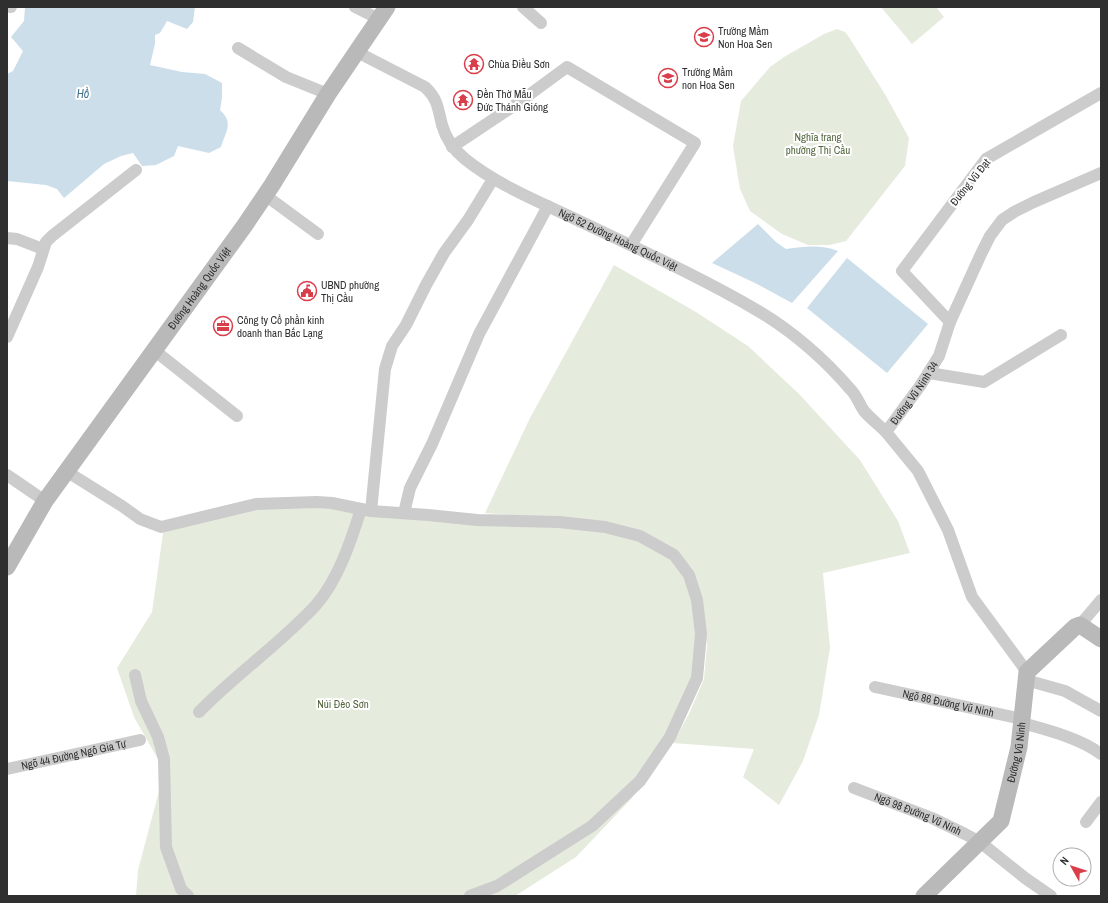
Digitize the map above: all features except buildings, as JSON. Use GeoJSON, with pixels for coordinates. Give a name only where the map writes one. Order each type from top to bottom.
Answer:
{"type":"FeatureCollection","features":[{"type":"Feature","properties":{"kind":"main road","name":"Đường Hoàng Quốc Việt"},"geometry":{"type":"LineString","coordinates":[[7,566],[45,501],[265,195],[328,94],[383,13]]}},
{"type":"Feature","properties":{"kind":"main road"},"geometry":{"type":"LineString","coordinates":[[1027,676],[1075,627],[1080,625],[1101,639]]}},
{"type":"Feature","properties":{"kind":"main road","name":"Đường Vũ Ninh"},"geometry":{"type":"LineString","coordinates":[[924,896],[1002,821],[1019,748],[1027,676]]}},
{"type":"Feature","properties":{"kind":"street"},"geometry":{"type":"LineString","coordinates":[[355,7],[383,13]]}},
{"type":"Feature","properties":{"kind":"street"},"geometry":{"type":"LineString","coordinates":[[523,7],[541,23]]}},
{"type":"Feature","properties":{"kind":"street"},"geometry":{"type":"LineString","coordinates":[[238,48],[286,77],[328,94]]}},
{"type":"Feature","properties":{"kind":"street","name":"Ngõ 52 Đường Hoàng Quốc Việt"},"geometry":{"type":"LineString","coordinates":[[357,52],[425,87],[431,93],[438,106],[442,125],[452,148],[493,179],[631,244],[740,300],[787,331],[815,353],[838,375],[853,392],[864,411],[886,432]]}},
{"type":"Feature","properties":{"kind":"street"},"geometry":{"type":"LineString","coordinates":[[452,148],[518,103],[567,67],[695,143],[631,244]]}},
{"type":"Feature","properties":{"kind":"street","name":"Đường Vũ Đạt"},"geometry":{"type":"LineString","coordinates":[[950,322],[902,272],[986,159],[1101,93]]}},
{"type":"Feature","properties":{"kind":"street"},"geometry":{"type":"LineString","coordinates":[[7,337],[38,267],[46,242],[136,170]]}},
{"type":"Feature","properties":{"kind":"street","name":"Đường Vũ Ninh 34"},"geometry":{"type":"LineString","coordinates":[[1027,676],[972,597],[948,530],[918,471],[886,432],[920,386],[939,356],[950,322],[990,236],[1002,220],[1034,202],[1101,173]]}},
{"type":"Feature","properties":{"kind":"street"},"geometry":{"type":"LineString","coordinates":[[199,712],[216,694],[282,637],[316,604],[337,573],[352,536],[366,510],[385,369],[392,346],[406,324],[444,253],[468,220],[493,179]]}},
{"type":"Feature","properties":{"kind":"street"},"geometry":{"type":"LineString","coordinates":[[265,195],[318,234]]}},
{"type":"Feature","properties":{"kind":"street"},"geometry":{"type":"LineString","coordinates":[[404,513],[410,488],[432,444],[479,334],[548,206]]}},
{"type":"Feature","properties":{"kind":"street"},"geometry":{"type":"LineString","coordinates":[[7,238],[17,239],[43,249]]}},
{"type":"Feature","properties":{"kind":"street"},"geometry":{"type":"LineString","coordinates":[[929,373],[984,382],[1061,336]]}},
{"type":"Feature","properties":{"kind":"street"},"geometry":{"type":"LineString","coordinates":[[154,350],[237,416]]}},
{"type":"Feature","properties":{"kind":"street"},"geometry":{"type":"LineString","coordinates":[[66,471],[140,519],[161,527],[256,504],[317,502],[332,503],[366,510],[477,520],[559,522],[605,527],[640,536],[674,555],[689,575],[697,600],[701,634],[697,678],[670,737],[640,781],[592,826],[497,886],[470,896]]}},
{"type":"Feature","properties":{"kind":"street"},"geometry":{"type":"LineString","coordinates":[[7,475],[45,501]]}},
{"type":"Feature","properties":{"kind":"street"},"geometry":{"type":"LineString","coordinates":[[1080,625],[1101,600]]}},
{"type":"Feature","properties":{"kind":"street"},"geometry":{"type":"LineString","coordinates":[[135,675],[141,701],[158,737],[164,759],[166,847],[181,889],[188,896]]}},
{"type":"Feature","properties":{"kind":"street"},"geometry":{"type":"LineString","coordinates":[[1027,676],[1065,692],[1101,711]]}},
{"type":"Feature","properties":{"kind":"street","name":"Ngõ 86 Đường Vũ Ninh"},"geometry":{"type":"LineString","coordinates":[[874,687],[1022,721],[1095,749],[1101,754]]}},
{"type":"Feature","properties":{"kind":"street","name":"Ngõ 44 Đường Ngô Gia Tự"},"geometry":{"type":"LineString","coordinates":[[7,769],[140,740]]}},
{"type":"Feature","properties":{"kind":"street","name":"Ngõ 98 Đường Vũ Ninh"},"geometry":{"type":"LineString","coordinates":[[854,788],[932,818],[980,842],[1025,878],[1051,896]]}},
{"type":"Feature","properties":{"kind":"street"},"geometry":{"type":"LineString","coordinates":[[1086,822],[1101,802]]}},
{"type":"Feature","properties":{"kind":"green space"},"geometry":{"type":"Polygon","coordinates":[[[881,7],[936,7],[944,17],[912,44],[881,7]]]}},
{"type":"Feature","properties":{"kind":"green space","name":"Nghĩa trang phường Thị Cầu"},"geometry":{"type":"Polygon","coordinates":[[[837,29],[845,32],[849,37],[886,96],[909,138],[905,166],[846,241],[830,245],[808,245],[782,234],[750,211],[740,189],[733,146],[741,101],[770,67],[784,57],[824,34],[837,29]]]}},
{"type":"Feature","properties":{"kind":"green space"},"geometry":{"type":"Polygon","coordinates":[[[614,265],[696,312],[748,346],[799,394],[860,460],[898,521],[910,553],[823,573],[830,648],[819,715],[803,761],[779,805],[743,777],[754,749],[673,743],[689,714],[704,679],[707,645],[700,596],[676,555],[594,522],[485,513],[530,418],[614,265]]]}},
{"type":"Feature","properties":{"kind":"green space","name":"Núi Đèo Sơn"},"geometry":{"type":"Polygon","coordinates":[[[299,506],[575,527],[626,535],[673,559],[695,584],[704,642],[672,740],[632,798],[576,857],[515,896],[136,896],[138,870],[159,791],[159,761],[134,717],[117,668],[152,612],[164,526],[246,509],[299,506]]]}},
{"type":"Feature","properties":{"kind":"water","name":"Hồ"},"geometry":{"type":"Polygon","coordinates":[[[25,7],[195,7],[193,22],[187,29],[167,21],[160,33],[155,35],[155,44],[150,65],[182,72],[205,74],[222,83],[220,110],[227,119],[228,127],[221,147],[209,153],[178,146],[174,156],[156,165],[142,166],[133,153],[121,156],[104,164],[64,198],[57,189],[46,185],[7,181],[7,74],[13,71],[23,51],[11,37],[24,21],[25,7]]]}},
{"type":"Feature","properties":{"kind":"water"},"geometry":{"type":"Polygon","coordinates":[[[758,224],[776,242],[786,249],[825,247],[838,251],[792,303],[755,283],[712,263],[758,224]]]}},
{"type":"Feature","properties":{"kind":"water"},"geometry":{"type":"Polygon","coordinates":[[[847,258],[928,324],[887,373],[807,308],[847,258]]]}},
{"type":"Feature","properties":{"kind":"place","name":"Trường Mầm Non Hoa Sen"},"geometry":{"type":"Point","coordinates":[704,37]}},
{"type":"Feature","properties":{"kind":"place","name":"Chùa Điều Sơn"},"geometry":{"type":"Point","coordinates":[474,64]}},
{"type":"Feature","properties":{"kind":"place","name":"Trường Mầm non Hoa Sen"},"geometry":{"type":"Point","coordinates":[668,78]}},
{"type":"Feature","properties":{"kind":"place","name":"Đền Thờ Mẫu Đức Thánh Gióng"},"geometry":{"type":"Point","coordinates":[463,100]}},
{"type":"Feature","properties":{"kind":"place","name":"UBND phường Thị Cầu"},"geometry":{"type":"Point","coordinates":[307,291]}},
{"type":"Feature","properties":{"kind":"place","name":"Công ty Cổ phần kinh doanh than Bắc Lạng"},"geometry":{"type":"Point","coordinates":[223,326]}}]}
